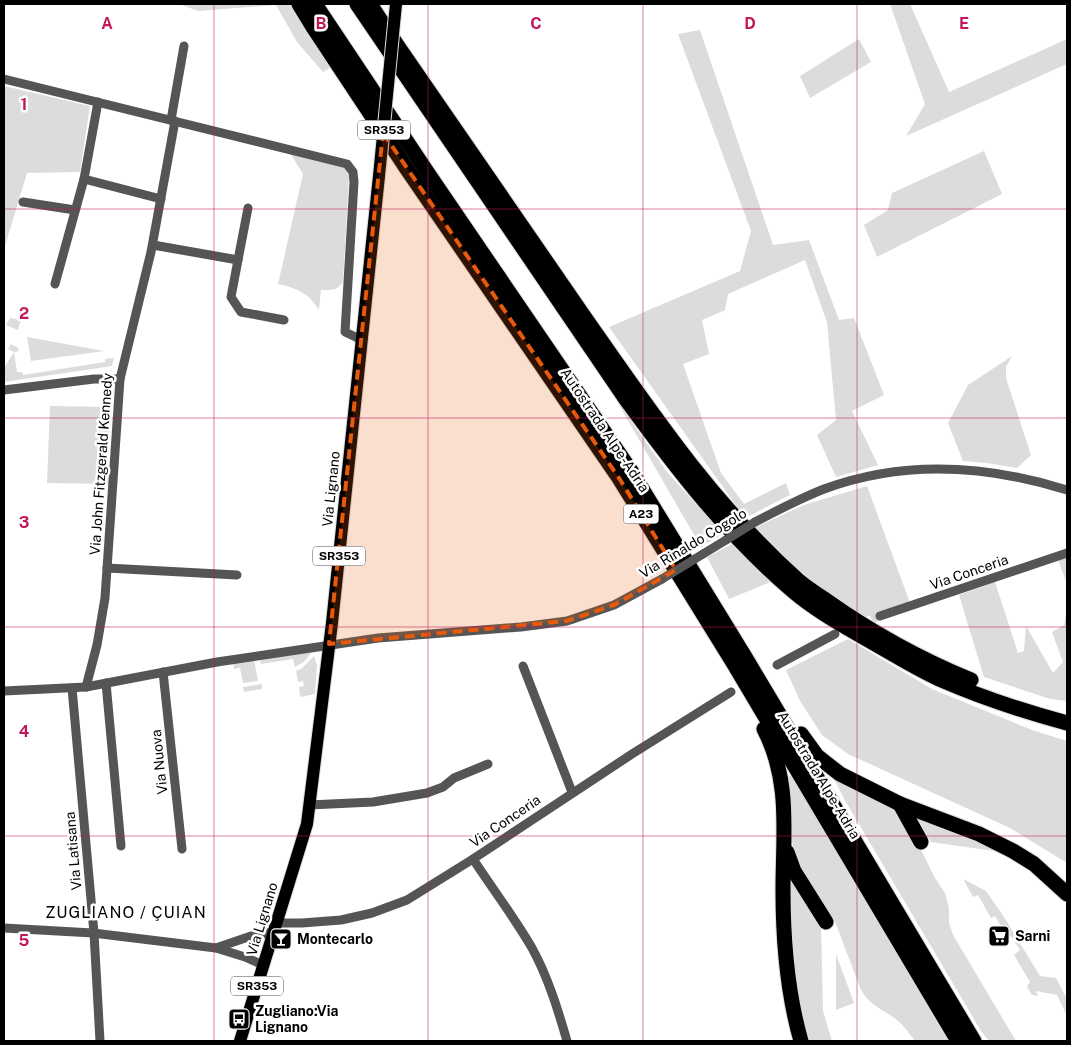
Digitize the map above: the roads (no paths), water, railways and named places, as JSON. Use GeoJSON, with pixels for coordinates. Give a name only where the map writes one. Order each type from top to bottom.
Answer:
{"type":"FeatureCollection","features":[{"type":"Feature","properties":{"kind":"highway","name":"Autostrada Alpe-Adria"},"geometry":{"type":"LineString","coordinates":[[299,4],[407,169],[619,478],[740,661],[974,1041]]}},
{"type":"Feature","properties":{"kind":"highway","name":"Autostrada Alpe-Adria"},"geometry":{"type":"LineString","coordinates":[[315,4],[421,164],[631,472],[958,1041]]}},
{"type":"Feature","properties":{"kind":"highway"},"geometry":{"type":"LineString","coordinates":[[357,4],[625,398],[671,462],[722,522],[749,550],[795,593],[841,625],[892,654],[939,679],[1067,724]]}},
{"type":"Feature","properties":{"kind":"highway"},"geometry":{"type":"LineString","coordinates":[[370,4],[406,59],[671,440],[732,515],[798,581],[849,617],[943,669],[1000,693],[1067,713]]}},
{"type":"Feature","properties":{"kind":"highway","name":"A23"},"geometry":{"type":"LineString","coordinates":[[740,661],[773,690],[801,735],[827,766],[864,787],[900,804],[979,834],[1014,852],[1034,864],[1067,894]]}},
{"type":"Feature","properties":{"kind":"highway","name":"A23"},"geometry":{"type":"LineString","coordinates":[[740,661],[751,704],[767,735],[780,772],[784,798],[784,939],[789,986],[801,1041]]}},
{"type":"Feature","properties":{"kind":"highway"},"geometry":{"type":"LineString","coordinates":[[900,804],[921,842]]}},
{"type":"Feature","properties":{"kind":"highway"},"geometry":{"type":"LineString","coordinates":[[784,843],[794,871],[826,922]]}},
{"type":"Feature","properties":{"kind":"main road","name":"Via Lignano"},"geometry":{"type":"LineString","coordinates":[[240,1041],[307,824],[329,644],[362,340],[396,4]]}},
{"type":"Feature","properties":{"kind":"street","name":"Via John Fitzgerald Kennedy"},"geometry":{"type":"LineString","coordinates":[[86,687],[97,645],[105,598],[120,379],[161,200],[184,46]]}},
{"type":"Feature","properties":{"kind":"street"},"geometry":{"type":"LineString","coordinates":[[4,79],[347,164],[354,172],[354,182],[345,332],[362,340]]}},
{"type":"Feature","properties":{"kind":"street"},"geometry":{"type":"LineString","coordinates":[[55,284],[84,179],[98,102]]}},
{"type":"Feature","properties":{"kind":"street"},"geometry":{"type":"LineString","coordinates":[[84,179],[161,200]]}},
{"type":"Feature","properties":{"kind":"street"},"geometry":{"type":"LineString","coordinates":[[23,202],[75,210]]}},
{"type":"Feature","properties":{"kind":"street"},"geometry":{"type":"LineString","coordinates":[[248,208],[231,297],[241,312],[284,320]]}},
{"type":"Feature","properties":{"kind":"street"},"geometry":{"type":"LineString","coordinates":[[152,245],[238,260]]}},
{"type":"Feature","properties":{"kind":"street"},"geometry":{"type":"LineString","coordinates":[[4,390],[120,379]]}},
{"type":"Feature","properties":{"kind":"street","name":"Via Rinaldo Cogolo"},"geometry":{"type":"LineString","coordinates":[[329,644],[378,638],[521,627],[567,620],[614,605],[662,579],[755,522],[800,499],[827,488],[888,473],[917,469],[949,468],[991,472],[1024,478],[1067,490]]}},
{"type":"Feature","properties":{"kind":"street","name":"Via Conceria"},"geometry":{"type":"LineString","coordinates":[[880,616],[1067,553]]}},
{"type":"Feature","properties":{"kind":"street"},"geometry":{"type":"LineString","coordinates":[[107,568],[237,575]]}},
{"type":"Feature","properties":{"kind":"street"},"geometry":{"type":"LineString","coordinates":[[777,665],[835,634]]}},
{"type":"Feature","properties":{"kind":"street"},"geometry":{"type":"LineString","coordinates":[[4,692],[86,687],[329,644]]}},
{"type":"Feature","properties":{"kind":"street"},"geometry":{"type":"LineString","coordinates":[[523,666],[572,792]]}},
{"type":"Feature","properties":{"kind":"street","name":"Via Nuova"},"geometry":{"type":"LineString","coordinates":[[163,672],[182,850]]}},
{"type":"Feature","properties":{"kind":"street"},"geometry":{"type":"LineString","coordinates":[[106,683],[121,846]]}},
{"type":"Feature","properties":{"kind":"street","name":"Via Latisana"},"geometry":{"type":"LineString","coordinates":[[72,688],[94,933],[100,1041]]}},
{"type":"Feature","properties":{"kind":"street","name":"Via Conceria"},"geometry":{"type":"LineString","coordinates":[[216,948],[275,927],[341,920],[372,913],[407,900],[473,859],[572,792],[731,692]]}},
{"type":"Feature","properties":{"kind":"street"},"geometry":{"type":"LineString","coordinates":[[309,805],[373,802],[427,793],[443,787],[454,778],[488,764]]}},
{"type":"Feature","properties":{"kind":"street"},"geometry":{"type":"LineString","coordinates":[[473,859],[531,948],[545,977],[560,1016],[567,1041]]}},
{"type":"Feature","properties":{"kind":"street"},"geometry":{"type":"LineString","coordinates":[[4,928],[94,933],[216,948],[263,965]]}},
{"type":"Feature","properties":{"kind":"tunnel"},"geometry":{"type":"LineString","coordinates":[[859,624],[880,616]]}},
{"type":"Feature","properties":{"kind":"place","name":"Sarni"},"geometry":{"type":"Point","coordinates":[999,936]}},
{"type":"Feature","properties":{"kind":"place","name":"Montecarlo"},"geometry":{"type":"Point","coordinates":[281,939]}},
{"type":"Feature","properties":{"kind":"place","name":"Zugliano:Via Lignano"},"geometry":{"type":"Point","coordinates":[239,1019]}},
{"type":"Feature","properties":{"kind":"district","name":"ZUGLIANO / ÇUIAN"},"geometry":{"type":"Point","coordinates":[126,912]}}]}
